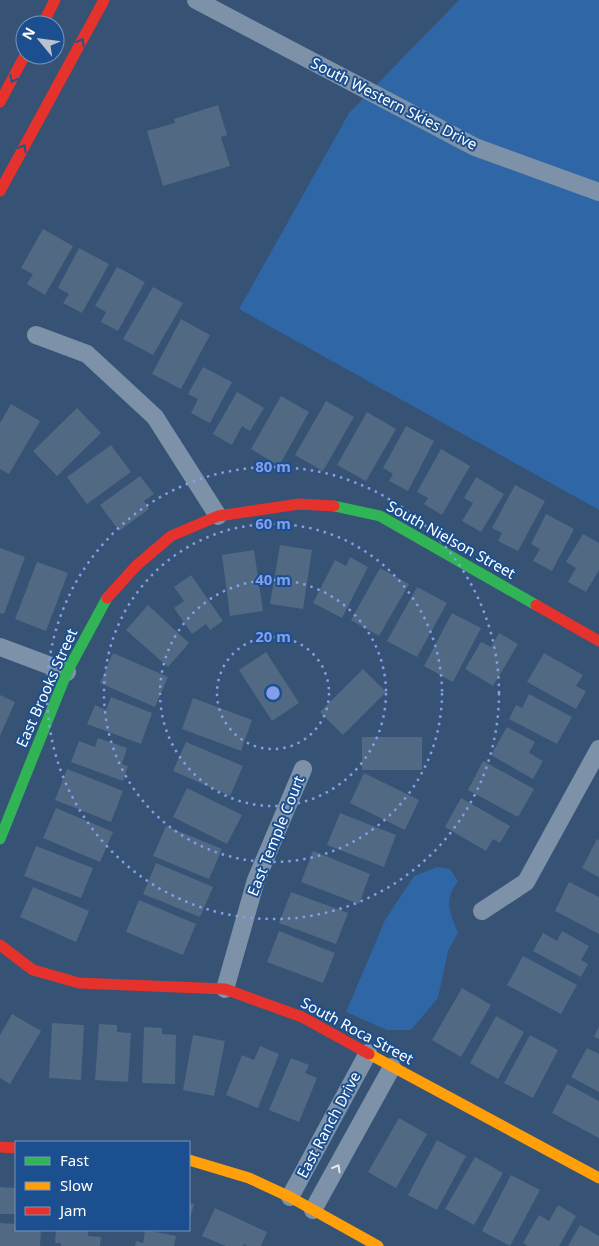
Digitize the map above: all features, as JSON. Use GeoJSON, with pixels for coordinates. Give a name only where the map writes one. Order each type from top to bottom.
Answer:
{"type":"FeatureCollection","features":[{"type":"Feature","properties":{"kind":"street"},"geometry":{"type":"LineString","coordinates":[[47,15],[55,0]]}},
{"type":"Feature","properties":{"kind":"street"},"geometry":{"type":"LineString","coordinates":[[0,191],[104,0]]}},
{"type":"Feature","properties":{"kind":"street","name":"South Western Skies Drive"},"geometry":{"type":"LineString","coordinates":[[196,0],[475,147],[599,192]]}},
{"type":"Feature","properties":{"kind":"street"},"geometry":{"type":"LineString","coordinates":[[0,102],[20,65]]}},
{"type":"Feature","properties":{"kind":"street"},"geometry":{"type":"LineString","coordinates":[[36,336],[88,354],[155,417],[218,516]]}},
{"type":"Feature","properties":{"kind":"street","name":"South Nielson Street"},"geometry":{"type":"LineString","coordinates":[[218,516],[299,504],[339,506],[380,516],[599,641]]}},
{"type":"Feature","properties":{"kind":"street","name":"East Brooks Street"},"geometry":{"type":"LineString","coordinates":[[0,839],[67,672],[105,600],[136,566],[171,536],[218,516]]}},
{"type":"Feature","properties":{"kind":"street"},"geometry":{"type":"LineString","coordinates":[[0,647],[67,672]]}},
{"type":"Feature","properties":{"kind":"street"},"geometry":{"type":"LineString","coordinates":[[482,911],[526,882],[599,749]]}},
{"type":"Feature","properties":{"kind":"street","name":"East Temple Court"},"geometry":{"type":"LineString","coordinates":[[225,989],[256,880],[303,769]]}},
{"type":"Feature","properties":{"kind":"street","name":"South Roca Street"},"geometry":{"type":"LineString","coordinates":[[0,945],[33,970],[79,983],[225,989],[302,1016],[599,1178]]}},
{"type":"Feature","properties":{"kind":"street","name":"East Ranch Drive"},"geometry":{"type":"LineString","coordinates":[[290,1197],[368,1053]]}},
{"type":"Feature","properties":{"kind":"street","name":"East Ranch Drive"},"geometry":{"type":"LineString","coordinates":[[313,1210],[392,1066]]}},
{"type":"Feature","properties":{"kind":"street"},"geometry":{"type":"LineString","coordinates":[[0,1148],[15,1148]]}},
{"type":"Feature","properties":{"kind":"street"},"geometry":{"type":"LineString","coordinates":[[190,1160],[249,1178],[290,1197],[378,1246]]}},
{"type":"Feature","properties":{"kind":"shaded area"},"geometry":{"type":"Polygon","coordinates":[[[459,0],[599,0],[599,510],[239,309],[349,113],[459,0]]]}},
{"type":"Feature","properties":{"kind":"shaded area"},"geometry":{"type":"Polygon","coordinates":[[[437,867],[450,869],[458,881],[453,888],[449,907],[458,933],[448,951],[438,998],[411,1030],[387,1030],[346,1012],[385,920],[414,876],[437,867]]]}},
{"type":"Feature","properties":{"kind":"building"},"geometry":{"type":"Polygon","coordinates":[[[218,105],[227,135],[221,137],[230,166],[163,186],[147,131],[175,123],[174,119],[218,105]]]}},
{"type":"Feature","properties":{"kind":"building"},"geometry":{"type":"Polygon","coordinates":[[[43,229],[73,246],[45,295],[27,284],[33,274],[21,268],[43,229]]]}},
{"type":"Feature","properties":{"kind":"building"},"geometry":{"type":"Polygon","coordinates":[[[79,248],[109,264],[82,313],[63,303],[69,294],[58,288],[79,248]]]}},
{"type":"Feature","properties":{"kind":"building"},"geometry":{"type":"Polygon","coordinates":[[[117,267],[145,282],[118,331],[101,322],[106,312],[95,306],[117,267]]]}},
{"type":"Feature","properties":{"kind":"building"},"geometry":{"type":"Polygon","coordinates":[[[153,287],[183,303],[153,355],[123,339],[153,287]]]}},
{"type":"Feature","properties":{"kind":"building"},"geometry":{"type":"Polygon","coordinates":[[[181,319],[210,335],[181,389],[152,374],[181,319]]]}},
{"type":"Feature","properties":{"kind":"building"},"geometry":{"type":"Polygon","coordinates":[[[203,367],[232,382],[210,423],[191,413],[198,399],[188,394],[203,367]]]}},
{"type":"Feature","properties":{"kind":"building"},"geometry":{"type":"Polygon","coordinates":[[[237,392],[264,408],[250,431],[242,426],[232,445],[213,434],[237,392]]]}},
{"type":"Feature","properties":{"kind":"building"},"geometry":{"type":"Polygon","coordinates":[[[281,396],[309,412],[279,466],[251,449],[281,396]]]}},
{"type":"Feature","properties":{"kind":"building"},"geometry":{"type":"Polygon","coordinates":[[[326,401],[354,417],[323,471],[295,455],[326,401]]]}},
{"type":"Feature","properties":{"kind":"building"},"geometry":{"type":"Polygon","coordinates":[[[11,404],[40,421],[9,474],[0,469],[0,423],[11,404]]]}},
{"type":"Feature","properties":{"kind":"building"},"geometry":{"type":"Polygon","coordinates":[[[77,408],[101,433],[57,476],[33,451],[77,408]]]}},
{"type":"Feature","properties":{"kind":"building"},"geometry":{"type":"Polygon","coordinates":[[[367,412],[396,429],[366,481],[337,465],[367,412]]]}},
{"type":"Feature","properties":{"kind":"building"},"geometry":{"type":"Polygon","coordinates":[[[406,426],[434,441],[408,491],[389,481],[393,474],[383,468],[406,426]]]}},
{"type":"Feature","properties":{"kind":"building"},"geometry":{"type":"Polygon","coordinates":[[[111,445],[131,472],[87,504],[67,477],[111,445]]]}},
{"type":"Feature","properties":{"kind":"building"},"geometry":{"type":"Polygon","coordinates":[[[441,449],[470,466],[442,515],[424,504],[428,498],[417,492],[441,449]]]}},
{"type":"Feature","properties":{"kind":"building"},"geometry":{"type":"Polygon","coordinates":[[[140,476],[154,494],[144,501],[149,509],[119,531],[100,505],[140,476]]]}},
{"type":"Feature","properties":{"kind":"building"},"geometry":{"type":"Polygon","coordinates":[[[476,477],[504,494],[481,532],[462,521],[473,503],[464,498],[476,477]]]}},
{"type":"Feature","properties":{"kind":"building"},"geometry":{"type":"Polygon","coordinates":[[[515,485],[545,501],[518,551],[498,541],[502,533],[492,528],[515,485]]]}},
{"type":"Feature","properties":{"kind":"building"},"geometry":{"type":"Polygon","coordinates":[[[546,514],[574,529],[552,571],[533,561],[540,549],[531,544],[546,514]]]}},
{"type":"Feature","properties":{"kind":"building"},"geometry":{"type":"Polygon","coordinates":[[[583,534],[599,543],[599,570],[586,592],[568,582],[576,568],[566,562],[583,534]]]}},
{"type":"Feature","properties":{"kind":"building"},"geometry":{"type":"Polygon","coordinates":[[[280,545],[312,550],[303,609],[270,604],[280,545]]]}},
{"type":"Feature","properties":{"kind":"building"},"geometry":{"type":"Polygon","coordinates":[[[0,548],[25,557],[4,614],[0,613],[0,548]]]}},
{"type":"Feature","properties":{"kind":"building"},"geometry":{"type":"Polygon","coordinates":[[[254,550],[263,611],[230,616],[222,555],[254,550]]]}},
{"type":"Feature","properties":{"kind":"building"},"geometry":{"type":"Polygon","coordinates":[[[350,557],[368,567],[342,618],[313,603],[335,560],[346,566],[350,557]]]}},
{"type":"Feature","properties":{"kind":"building"},"geometry":{"type":"Polygon","coordinates":[[[37,562],[68,573],[46,631],[15,619],[37,562]]]}},
{"type":"Feature","properties":{"kind":"building"},"geometry":{"type":"Polygon","coordinates":[[[380,568],[409,584],[379,636],[351,620],[380,568]]]}},
{"type":"Feature","properties":{"kind":"building"},"geometry":{"type":"Polygon","coordinates":[[[191,575],[223,621],[210,630],[206,624],[192,634],[174,608],[184,601],[174,587],[191,575]]]}},
{"type":"Feature","properties":{"kind":"building"},"geometry":{"type":"Polygon","coordinates":[[[417,587],[447,603],[417,657],[387,641],[417,587]]]}},
{"type":"Feature","properties":{"kind":"building"},"geometry":{"type":"Polygon","coordinates":[[[148,605],[189,643],[168,667],[126,630],[148,605]]]}},
{"type":"Feature","properties":{"kind":"building"},"geometry":{"type":"Polygon","coordinates":[[[452,613],[481,628],[453,682],[424,666],[452,613]]]}},
{"type":"Feature","properties":{"kind":"building"},"geometry":{"type":"Polygon","coordinates":[[[499,633],[518,644],[493,686],[465,669],[481,642],[491,647],[499,633]]]}},
{"type":"Feature","properties":{"kind":"building"},"geometry":{"type":"Polygon","coordinates":[[[266,652],[299,703],[272,721],[239,670],[266,652]]]}},
{"type":"Feature","properties":{"kind":"building"},"geometry":{"type":"Polygon","coordinates":[[[113,653],[168,677],[155,707],[100,683],[113,653]]]}},
{"type":"Feature","properties":{"kind":"building"},"geometry":{"type":"Polygon","coordinates":[[[544,653],[583,675],[576,686],[586,691],[576,709],[527,682],[544,653]]]}},
{"type":"Feature","properties":{"kind":"building"},"geometry":{"type":"Polygon","coordinates":[[[363,669],[386,692],[343,735],[320,712],[363,669]]]}},
{"type":"Feature","properties":{"kind":"building"},"geometry":{"type":"Polygon","coordinates":[[[529,694],[572,717],[557,744],[509,719],[516,705],[522,708],[529,694]]]}},
{"type":"Feature","properties":{"kind":"building"},"geometry":{"type":"Polygon","coordinates":[[[0,695],[15,702],[0,736],[0,695]]]}},
{"type":"Feature","properties":{"kind":"building"},"geometry":{"type":"Polygon","coordinates":[[[111,697],[152,713],[141,744],[87,724],[95,705],[106,710],[111,697]]]}},
{"type":"Feature","properties":{"kind":"building"},"geometry":{"type":"Polygon","coordinates":[[[193,698],[252,720],[241,751],[182,729],[193,698]]]}},
{"type":"Feature","properties":{"kind":"building"},"geometry":{"type":"Polygon","coordinates":[[[507,727],[535,742],[529,753],[543,761],[533,779],[491,755],[507,727]]]}},
{"type":"Feature","properties":{"kind":"building"},"geometry":{"type":"Polygon","coordinates":[[[362,737],[422,737],[422,770],[362,770],[362,737]]]}},
{"type":"Feature","properties":{"kind":"building"},"geometry":{"type":"Polygon","coordinates":[[[98,738],[127,748],[122,764],[128,766],[123,781],[71,762],[79,741],[95,747],[98,738]]]}},
{"type":"Feature","properties":{"kind":"building"},"geometry":{"type":"Polygon","coordinates":[[[186,742],[243,766],[230,796],[173,771],[186,742]]]}},
{"type":"Feature","properties":{"kind":"building"},"geometry":{"type":"Polygon","coordinates":[[[483,761],[534,789],[518,817],[468,790],[483,761]]]}},
{"type":"Feature","properties":{"kind":"building"},"geometry":{"type":"Polygon","coordinates":[[[67,769],[123,791],[111,822],[55,800],[67,769]]]}},
{"type":"Feature","properties":{"kind":"building"},"geometry":{"type":"Polygon","coordinates":[[[364,773],[419,800],[405,830],[350,803],[364,773]]]}},
{"type":"Feature","properties":{"kind":"building"},"geometry":{"type":"Polygon","coordinates":[[[187,788],[242,815],[227,844],[173,817],[187,788]]]}},
{"type":"Feature","properties":{"kind":"building"},"geometry":{"type":"Polygon","coordinates":[[[461,798],[510,826],[500,843],[493,839],[486,851],[445,827],[461,798]]]}},
{"type":"Feature","properties":{"kind":"building"},"geometry":{"type":"Polygon","coordinates":[[[56,808],[113,832],[100,862],[43,838],[56,808]]]}},
{"type":"Feature","properties":{"kind":"building"},"geometry":{"type":"Polygon","coordinates":[[[340,813],[396,835],[384,867],[327,845],[340,813]]]}},
{"type":"Feature","properties":{"kind":"building"},"geometry":{"type":"Polygon","coordinates":[[[166,826],[222,849],[209,879],[153,856],[166,826]]]}},
{"type":"Feature","properties":{"kind":"building"},"geometry":{"type":"Polygon","coordinates":[[[597,839],[599,840],[599,877],[582,868],[597,839]]]}},
{"type":"Feature","properties":{"kind":"building"},"geometry":{"type":"Polygon","coordinates":[[[36,846],[93,868],[81,898],[24,876],[36,846]]]}},
{"type":"Feature","properties":{"kind":"building"},"geometry":{"type":"Polygon","coordinates":[[[313,851],[370,874],[359,904],[301,882],[313,851]]]}},
{"type":"Feature","properties":{"kind":"building"},"geometry":{"type":"Polygon","coordinates":[[[156,863],[213,887],[200,917],[143,894],[156,863]]]}},
{"type":"Feature","properties":{"kind":"building"},"geometry":{"type":"Polygon","coordinates":[[[569,882],[599,897],[599,934],[555,911],[569,882]]]}},
{"type":"Feature","properties":{"kind":"building"},"geometry":{"type":"Polygon","coordinates":[[[33,887],[89,911],[76,942],[20,917],[33,887]]]}},
{"type":"Feature","properties":{"kind":"building"},"geometry":{"type":"Polygon","coordinates":[[[291,892],[348,913],[336,944],[279,923],[291,892]]]}},
{"type":"Feature","properties":{"kind":"building"},"geometry":{"type":"Polygon","coordinates":[[[139,900],[196,924],[183,955],[126,932],[139,900]]]}},
{"type":"Feature","properties":{"kind":"building"},"geometry":{"type":"Polygon","coordinates":[[[279,931],[335,953],[323,983],[267,962],[279,931]]]}},
{"type":"Feature","properties":{"kind":"building"},"geometry":{"type":"Polygon","coordinates":[[[562,931],[589,946],[581,960],[588,964],[581,977],[533,951],[543,933],[557,941],[562,931]]]}},
{"type":"Feature","properties":{"kind":"building"},"geometry":{"type":"Polygon","coordinates":[[[523,956],[577,985],[561,1014],[507,985],[523,956]]]}},
{"type":"Feature","properties":{"kind":"building"},"geometry":{"type":"Polygon","coordinates":[[[462,988],[491,1005],[461,1057],[432,1040],[462,988]]]}},
{"type":"Feature","properties":{"kind":"building"},"geometry":{"type":"Polygon","coordinates":[[[12,1014],[41,1031],[10,1084],[0,1078],[0,1035],[12,1014]]]}},
{"type":"Feature","properties":{"kind":"building"},"geometry":{"type":"Polygon","coordinates":[[[496,1016],[524,1032],[498,1079],[470,1063],[496,1016]]]}},
{"type":"Feature","properties":{"kind":"building"},"geometry":{"type":"Polygon","coordinates":[[[52,1023],[84,1025],[81,1080],[49,1078],[52,1023]]]}},
{"type":"Feature","properties":{"kind":"building"},"geometry":{"type":"Polygon","coordinates":[[[99,1024],[117,1025],[117,1032],[131,1033],[128,1082],[95,1080],[99,1024]]]}},
{"type":"Feature","properties":{"kind":"building"},"geometry":{"type":"Polygon","coordinates":[[[599,1026],[599,1039],[594,1037],[599,1026]]]}},
{"type":"Feature","properties":{"kind":"building"},"geometry":{"type":"Polygon","coordinates":[[[144,1027],[162,1028],[162,1034],[176,1035],[175,1084],[142,1083],[144,1027]]]}},
{"type":"Feature","properties":{"kind":"building"},"geometry":{"type":"Polygon","coordinates":[[[193,1035],[225,1041],[214,1096],[183,1090],[193,1035]]]}},
{"type":"Feature","properties":{"kind":"building"},"geometry":{"type":"Polygon","coordinates":[[[530,1035],[558,1050],[533,1098],[504,1083],[530,1035]]]}},
{"type":"Feature","properties":{"kind":"building"},"geometry":{"type":"Polygon","coordinates":[[[260,1046],[279,1054],[258,1108],[226,1095],[242,1055],[254,1060],[260,1046]]]}},
{"type":"Feature","properties":{"kind":"building"},"geometry":{"type":"Polygon","coordinates":[[[587,1048],[599,1054],[599,1092],[571,1077],[587,1048]]]}},
{"type":"Feature","properties":{"kind":"building"},"geometry":{"type":"Polygon","coordinates":[[[291,1058],[309,1065],[305,1073],[317,1078],[299,1122],[269,1110],[291,1058]]]}},
{"type":"Feature","properties":{"kind":"building"},"geometry":{"type":"Polygon","coordinates":[[[567,1084],[599,1101],[599,1138],[552,1113],[567,1084]]]}},
{"type":"Feature","properties":{"kind":"building"},"geometry":{"type":"Polygon","coordinates":[[[399,1118],[427,1134],[396,1188],[368,1172],[399,1118]]]}},
{"type":"Feature","properties":{"kind":"building"},"geometry":{"type":"Polygon","coordinates":[[[437,1140],[466,1156],[437,1210],[408,1195],[437,1140]]]}},
{"type":"Feature","properties":{"kind":"building"},"geometry":{"type":"Polygon","coordinates":[[[475,1157],[503,1173],[474,1225],[445,1209],[475,1157]]]}},
{"type":"Feature","properties":{"kind":"building"},"geometry":{"type":"Polygon","coordinates":[[[511,1175],[540,1190],[510,1246],[482,1231],[511,1175]]]}},
{"type":"Feature","properties":{"kind":"building"},"geometry":{"type":"Polygon","coordinates":[[[0,1187],[15,1188],[15,1214],[0,1214],[0,1187]]]}},
{"type":"Feature","properties":{"kind":"building"},"geometry":{"type":"Polygon","coordinates":[[[190,1203],[194,1204],[190,1218],[190,1203]]]}},
{"type":"Feature","properties":{"kind":"building"},"geometry":{"type":"Polygon","coordinates":[[[558,1205],[576,1216],[559,1246],[528,1246],[523,1243],[539,1215],[549,1221],[558,1205]]]}},
{"type":"Feature","properties":{"kind":"building"},"geometry":{"type":"Polygon","coordinates":[[[215,1208],[267,1232],[261,1246],[247,1246],[244,1244],[243,1246],[226,1246],[202,1236],[215,1208]]]}},
{"type":"Feature","properties":{"kind":"building"},"geometry":{"type":"Polygon","coordinates":[[[0,1223],[15,1224],[15,1231],[41,1231],[40,1246],[0,1246],[0,1223]]]}},
{"type":"Feature","properties":{"kind":"building"},"geometry":{"type":"Polygon","coordinates":[[[580,1225],[599,1236],[599,1246],[568,1246],[580,1225]]]}},
{"type":"Feature","properties":{"kind":"building"},"geometry":{"type":"Polygon","coordinates":[[[56,1231],[88,1231],[88,1236],[101,1237],[100,1246],[61,1246],[61,1243],[55,1243],[56,1231]]]}},
{"type":"Feature","properties":{"kind":"building"},"geometry":{"type":"Polygon","coordinates":[[[145,1231],[176,1236],[174,1246],[135,1246],[136,1241],[143,1243],[145,1231]]]}},
{"type":"Feature","properties":{"kind":"traffic: fast"},"geometry":{"type":"LineString","coordinates":[[334,506],[380,516],[536,605]]}},
{"type":"Feature","properties":{"kind":"traffic: fast"},"geometry":{"type":"LineString","coordinates":[[0,839],[67,672],[107,598]]}},
{"type":"Feature","properties":{"kind":"traffic: slow"},"geometry":{"type":"LineString","coordinates":[[369,1054],[599,1178]]}},
{"type":"Feature","properties":{"kind":"traffic: slow"},"geometry":{"type":"LineString","coordinates":[[190,1160],[249,1178],[290,1197],[378,1246]]}},
{"type":"Feature","properties":{"kind":"traffic: jam"},"geometry":{"type":"LineString","coordinates":[[47,15],[55,0]]}},
{"type":"Feature","properties":{"kind":"traffic: jam"},"geometry":{"type":"LineString","coordinates":[[0,191],[104,0]]}},
{"type":"Feature","properties":{"kind":"traffic: jam"},"geometry":{"type":"LineString","coordinates":[[0,102],[20,65]]}},
{"type":"Feature","properties":{"kind":"traffic: jam"},"geometry":{"type":"LineString","coordinates":[[107,598],[136,566],[171,536],[218,516],[299,504],[334,506]]}},
{"type":"Feature","properties":{"kind":"traffic: jam"},"geometry":{"type":"LineString","coordinates":[[536,605],[599,641]]}},
{"type":"Feature","properties":{"kind":"traffic: jam"},"geometry":{"type":"LineString","coordinates":[[0,945],[33,970],[79,983],[225,989],[302,1017],[369,1054]]}},
{"type":"Feature","properties":{"kind":"traffic: jam"},"geometry":{"type":"LineString","coordinates":[[0,1147],[15,1148]]}}]}
